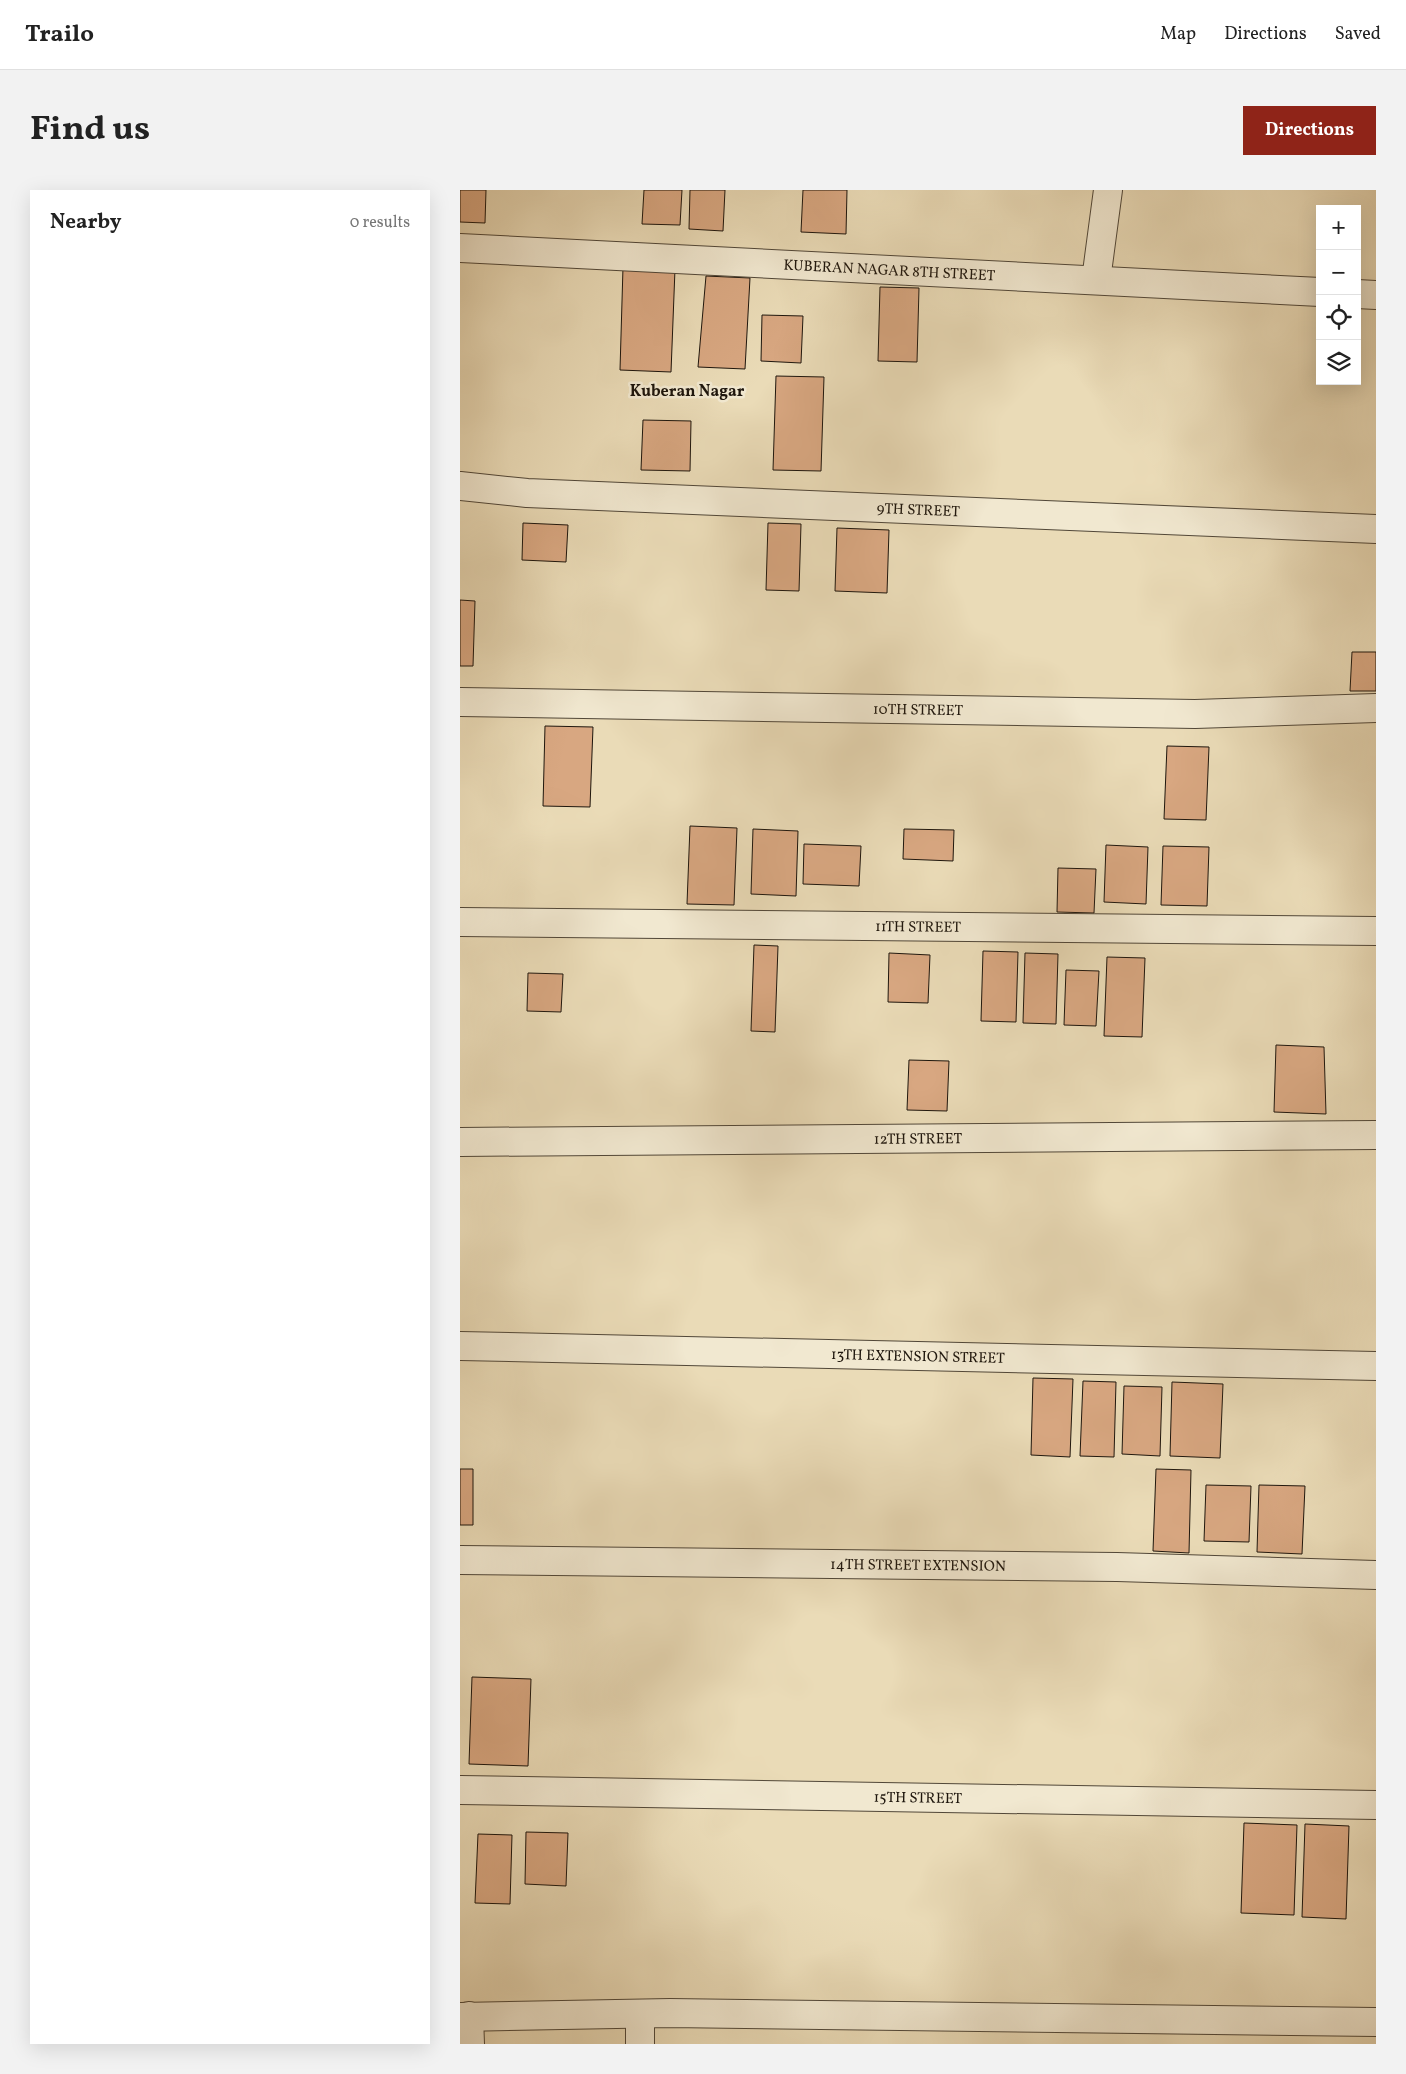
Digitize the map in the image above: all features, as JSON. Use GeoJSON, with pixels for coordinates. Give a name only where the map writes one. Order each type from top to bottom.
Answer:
{"type":"FeatureCollection","features":[{"type":"Feature","properties":{"kind":"street"},"geometry":{"type":"LineString","coordinates":[[1096,280],[1108,190]]}},
{"type":"Feature","properties":{"kind":"street","name":"KUBERAN NAGAR 8TH STREET"},"geometry":{"type":"LineString","coordinates":[[460,248],[1316,292]]}},
{"type":"Feature","properties":{"kind":"street"},"geometry":{"type":"LineString","coordinates":[[1361,294],[1376,295]]}},
{"type":"Feature","properties":{"kind":"street","name":"9TH STREET"},"geometry":{"type":"LineString","coordinates":[[460,486],[527,493],[1376,529]]}},
{"type":"Feature","properties":{"kind":"street","name":"10TH STREET"},"geometry":{"type":"LineString","coordinates":[[460,702],[1195,714],[1376,708]]}},
{"type":"Feature","properties":{"kind":"street","name":"11TH STREET"},"geometry":{"type":"LineString","coordinates":[[460,922],[1376,931]]}},
{"type":"Feature","properties":{"kind":"street","name":"12TH STREET"},"geometry":{"type":"LineString","coordinates":[[460,1142],[1376,1135]]}},
{"type":"Feature","properties":{"kind":"street","name":"13TH EXTENSION STREET"},"geometry":{"type":"LineString","coordinates":[[460,1346],[1376,1366]]}},
{"type":"Feature","properties":{"kind":"street","name":"14TH STREET EXTENSION"},"geometry":{"type":"LineString","coordinates":[[460,1560],[1117,1567],[1376,1575]]}},
{"type":"Feature","properties":{"kind":"street","name":"15TH STREET"},"geometry":{"type":"LineString","coordinates":[[460,1790],[1376,1805]]}},
{"type":"Feature","properties":{"kind":"street"},"geometry":{"type":"LineString","coordinates":[[470,2044],[464,2016],[670,2013],[1376,2022]]}},
{"type":"Feature","properties":{"kind":"street"},"geometry":{"type":"LineString","coordinates":[[640,2014],[640,2044]]}},
{"type":"Feature","properties":{"kind":"building"},"geometry":{"type":"Polygon","coordinates":[[[460,190],[486,190],[485,223],[460,222],[460,190]]]}},
{"type":"Feature","properties":{"kind":"building"},"geometry":{"type":"Polygon","coordinates":[[[644,190],[682,190],[680,225],[642,224],[644,190]]]}},
{"type":"Feature","properties":{"kind":"building"},"geometry":{"type":"Polygon","coordinates":[[[690,190],[725,190],[723,231],[689,229],[690,190]]]}},
{"type":"Feature","properties":{"kind":"building"},"geometry":{"type":"Polygon","coordinates":[[[803,190],[847,190],[846,234],[801,232],[803,190]]]}},
{"type":"Feature","properties":{"kind":"building"},"geometry":{"type":"Polygon","coordinates":[[[623,267],[675,269],[671,372],[620,370],[623,267]]]}},
{"type":"Feature","properties":{"kind":"building"},"geometry":{"type":"Polygon","coordinates":[[[706,276],[750,278],[745,369],[698,367],[706,276]]]}},
{"type":"Feature","properties":{"kind":"building"},"geometry":{"type":"Polygon","coordinates":[[[880,287],[919,288],[917,362],[878,361],[880,287]]]}},
{"type":"Feature","properties":{"kind":"building"},"geometry":{"type":"Polygon","coordinates":[[[762,315],[803,316],[801,363],[761,361],[762,315]]]}},
{"type":"Feature","properties":{"kind":"building"},"geometry":{"type":"Polygon","coordinates":[[[776,376],[824,377],[821,471],[773,470],[776,376]]]}},
{"type":"Feature","properties":{"kind":"building"},"geometry":{"type":"Polygon","coordinates":[[[643,420],[691,421],[690,471],[641,470],[643,420]]]}},
{"type":"Feature","properties":{"kind":"building"},"geometry":{"type":"Polygon","coordinates":[[[523,523],[568,525],[566,562],[522,560],[523,523]]]}},
{"type":"Feature","properties":{"kind":"building"},"geometry":{"type":"Polygon","coordinates":[[[768,523],[801,524],[799,591],[766,590],[768,523]]]}},
{"type":"Feature","properties":{"kind":"building"},"geometry":{"type":"Polygon","coordinates":[[[837,528],[889,530],[887,593],[835,591],[837,528]]]}},
{"type":"Feature","properties":{"kind":"building"},"geometry":{"type":"Polygon","coordinates":[[[460,600],[475,601],[473,666],[460,666],[460,600]]]}},
{"type":"Feature","properties":{"kind":"building"},"geometry":{"type":"Polygon","coordinates":[[[1352,652],[1376,652],[1376,691],[1350,691],[1352,652]]]}},
{"type":"Feature","properties":{"kind":"building"},"geometry":{"type":"Polygon","coordinates":[[[545,726],[593,727],[590,807],[543,806],[545,726]]]}},
{"type":"Feature","properties":{"kind":"building"},"geometry":{"type":"Polygon","coordinates":[[[1167,746],[1209,747],[1206,820],[1164,819],[1167,746]]]}},
{"type":"Feature","properties":{"kind":"building"},"geometry":{"type":"Polygon","coordinates":[[[690,826],[737,828],[734,905],[687,904],[690,826]]]}},
{"type":"Feature","properties":{"kind":"building"},"geometry":{"type":"Polygon","coordinates":[[[753,829],[798,831],[796,896],[751,894],[753,829]]]}},
{"type":"Feature","properties":{"kind":"building"},"geometry":{"type":"Polygon","coordinates":[[[904,829],[954,830],[953,861],[903,859],[904,829]]]}},
{"type":"Feature","properties":{"kind":"building"},"geometry":{"type":"Polygon","coordinates":[[[804,844],[861,846],[859,886],[803,884],[804,844]]]}},
{"type":"Feature","properties":{"kind":"building"},"geometry":{"type":"Polygon","coordinates":[[[1106,845],[1148,847],[1146,904],[1104,902],[1106,845]]]}},
{"type":"Feature","properties":{"kind":"building"},"geometry":{"type":"Polygon","coordinates":[[[1163,846],[1209,847],[1207,906],[1161,905],[1163,846]]]}},
{"type":"Feature","properties":{"kind":"building"},"geometry":{"type":"Polygon","coordinates":[[[1058,868],[1096,869],[1094,913],[1057,912],[1058,868]]]}},
{"type":"Feature","properties":{"kind":"building"},"geometry":{"type":"Polygon","coordinates":[[[754,945],[778,946],[775,1032],[751,1031],[754,945]]]}},
{"type":"Feature","properties":{"kind":"building"},"geometry":{"type":"Polygon","coordinates":[[[983,951],[1018,952],[1016,1022],[981,1021],[983,951]]]}},
{"type":"Feature","properties":{"kind":"building"},"geometry":{"type":"Polygon","coordinates":[[[889,953],[930,955],[928,1003],[888,1002],[889,953]]]}},
{"type":"Feature","properties":{"kind":"building"},"geometry":{"type":"Polygon","coordinates":[[[1025,953],[1058,954],[1056,1024],[1023,1023],[1025,953]]]}},
{"type":"Feature","properties":{"kind":"building"},"geometry":{"type":"Polygon","coordinates":[[[1107,957],[1145,958],[1142,1037],[1104,1036],[1107,957]]]}},
{"type":"Feature","properties":{"kind":"building"},"geometry":{"type":"Polygon","coordinates":[[[1066,970],[1099,971],[1096,1026],[1064,1025],[1066,970]]]}},
{"type":"Feature","properties":{"kind":"building"},"geometry":{"type":"Polygon","coordinates":[[[528,973],[563,974],[561,1012],[527,1011],[528,973]]]}},
{"type":"Feature","properties":{"kind":"building"},"geometry":{"type":"Polygon","coordinates":[[[1276,1045],[1324,1047],[1326,1114],[1274,1112],[1276,1045]]]}},
{"type":"Feature","properties":{"kind":"building"},"geometry":{"type":"Polygon","coordinates":[[[909,1060],[949,1061],[947,1111],[907,1110],[909,1060]]]}},
{"type":"Feature","properties":{"kind":"building"},"geometry":{"type":"Polygon","coordinates":[[[1033,1378],[1073,1379],[1070,1457],[1031,1455],[1033,1378]]]}},
{"type":"Feature","properties":{"kind":"building"},"geometry":{"type":"Polygon","coordinates":[[[1083,1381],[1116,1382],[1114,1457],[1080,1456],[1083,1381]]]}},
{"type":"Feature","properties":{"kind":"building"},"geometry":{"type":"Polygon","coordinates":[[[1172,1382],[1223,1384],[1220,1458],[1170,1456],[1172,1382]]]}},
{"type":"Feature","properties":{"kind":"building"},"geometry":{"type":"Polygon","coordinates":[[[1124,1386],[1162,1387],[1160,1456],[1122,1454],[1124,1386]]]}},
{"type":"Feature","properties":{"kind":"building"},"geometry":{"type":"Polygon","coordinates":[[[460,1469],[473,1469],[473,1525],[460,1525],[460,1469]]]}},
{"type":"Feature","properties":{"kind":"building"},"geometry":{"type":"Polygon","coordinates":[[[1156,1469],[1191,1470],[1189,1553],[1153,1551],[1156,1469]]]}},
{"type":"Feature","properties":{"kind":"building"},"geometry":{"type":"Polygon","coordinates":[[[1206,1485],[1251,1486],[1249,1542],[1204,1541],[1206,1485]]]}},
{"type":"Feature","properties":{"kind":"building"},"geometry":{"type":"Polygon","coordinates":[[[1259,1485],[1305,1486],[1302,1554],[1257,1552],[1259,1485]]]}},
{"type":"Feature","properties":{"kind":"building"},"geometry":{"type":"Polygon","coordinates":[[[472,1677],[531,1679],[528,1766],[469,1764],[472,1677]]]}},
{"type":"Feature","properties":{"kind":"building"},"geometry":{"type":"Polygon","coordinates":[[[1244,1823],[1297,1825],[1294,1915],[1241,1913],[1244,1823]]]}},
{"type":"Feature","properties":{"kind":"building"},"geometry":{"type":"Polygon","coordinates":[[[1305,1824],[1349,1826],[1346,1919],[1302,1917],[1305,1824]]]}},
{"type":"Feature","properties":{"kind":"building"},"geometry":{"type":"Polygon","coordinates":[[[526,1832],[568,1833],[566,1886],[525,1884],[526,1832]]]}},
{"type":"Feature","properties":{"kind":"building"},"geometry":{"type":"Polygon","coordinates":[[[478,1834],[512,1835],[510,1904],[475,1903],[478,1834]]]}},
{"type":"Feature","properties":{"kind":"district","name":"Kuberan Nagar"},"geometry":{"type":"Point","coordinates":[687,390]}}]}
